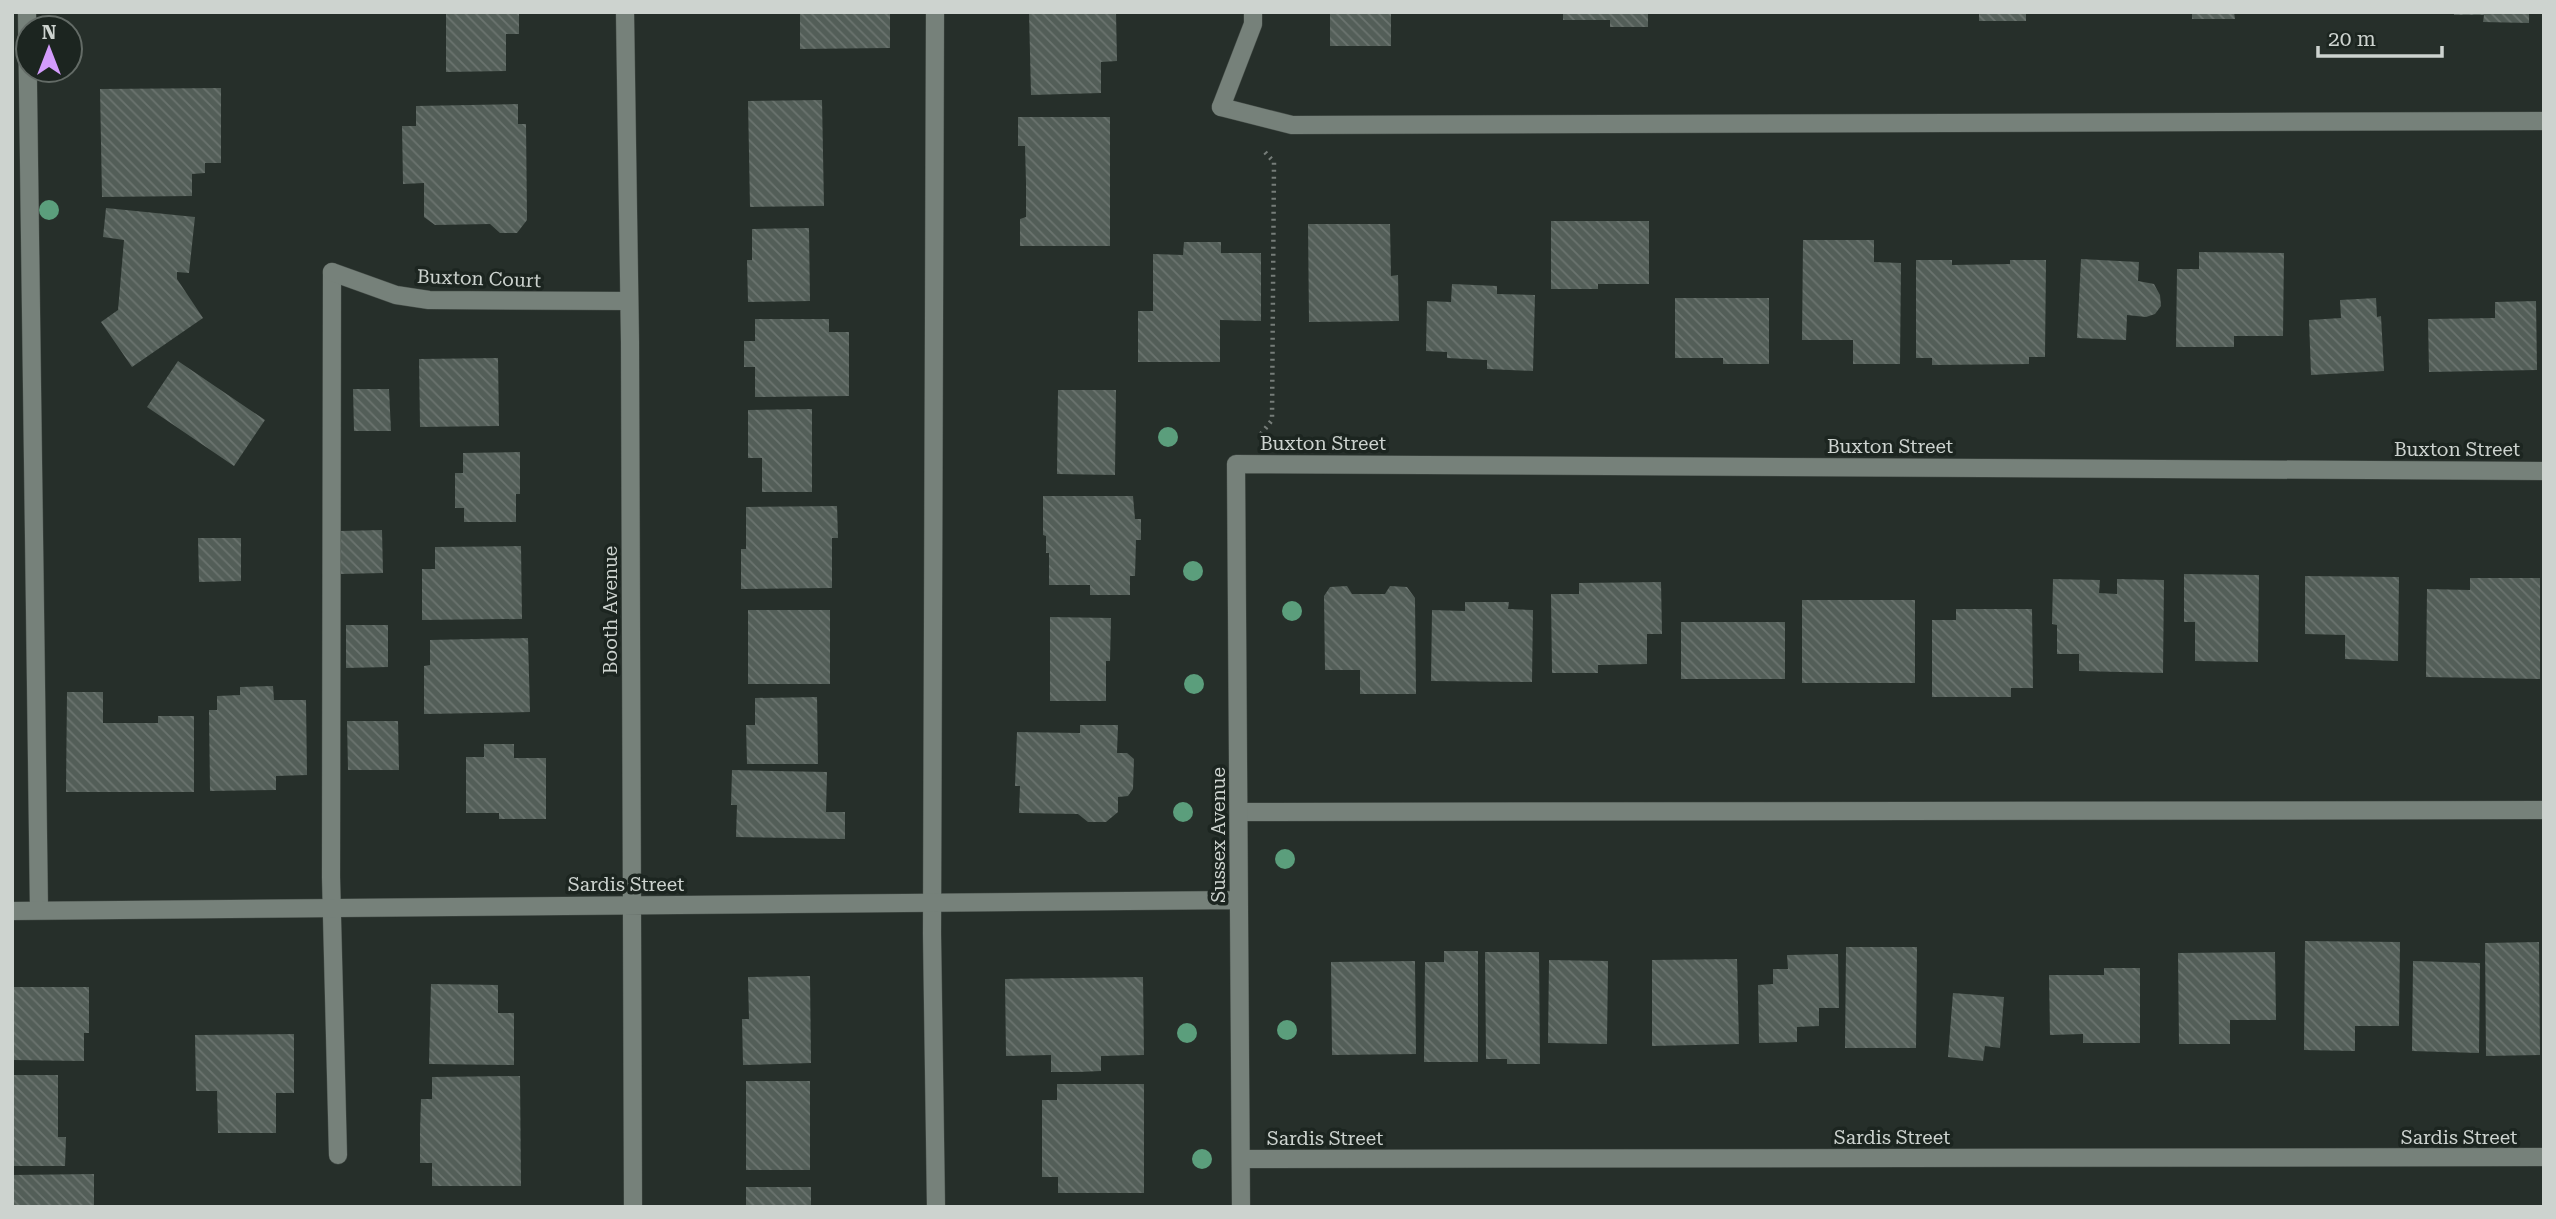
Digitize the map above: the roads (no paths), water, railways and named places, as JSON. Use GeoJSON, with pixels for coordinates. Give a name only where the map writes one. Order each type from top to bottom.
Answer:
{"type":"FeatureCollection","features":[{"type":"Feature","properties":{"kind":"street"},"geometry":{"type":"LineString","coordinates":[[27,12],[39,910]]}},
{"type":"Feature","properties":{"kind":"street","name":"Booth Avenue"},"geometry":{"type":"LineString","coordinates":[[625,12],[633,1207]]}},
{"type":"Feature","properties":{"kind":"street"},"geometry":{"type":"LineString","coordinates":[[935,12],[932,903],[936,1207]]}},
{"type":"Feature","properties":{"kind":"street"},"geometry":{"type":"LineString","coordinates":[[1253,12],[1253,24],[1221,107],[1292,125],[2544,121]]}},
{"type":"Feature","properties":{"kind":"street","name":"Buxton Court"},"geometry":{"type":"LineString","coordinates":[[333,908],[332,272],[396,295],[429,300],[629,301]]}},
{"type":"Feature","properties":{"kind":"street","name":"Buxton Street"},"geometry":{"type":"LineString","coordinates":[[1236,464],[2544,471]]}},
{"type":"Feature","properties":{"kind":"street","name":"Sussex Avenue"},"geometry":{"type":"LineString","coordinates":[[1236,464],[1241,1207]]}},
{"type":"Feature","properties":{"kind":"street"},"geometry":{"type":"LineString","coordinates":[[1239,812],[2544,810]]}},
{"type":"Feature","properties":{"kind":"street","name":"Sardis Street"},"geometry":{"type":"LineString","coordinates":[[12,911],[1239,900]]}},
{"type":"Feature","properties":{"kind":"street"},"geometry":{"type":"LineString","coordinates":[[333,908],[338,1155]]}},
{"type":"Feature","properties":{"kind":"street","name":"Sardis Street"},"geometry":{"type":"LineString","coordinates":[[1241,1159],[2544,1157]]}}]}
